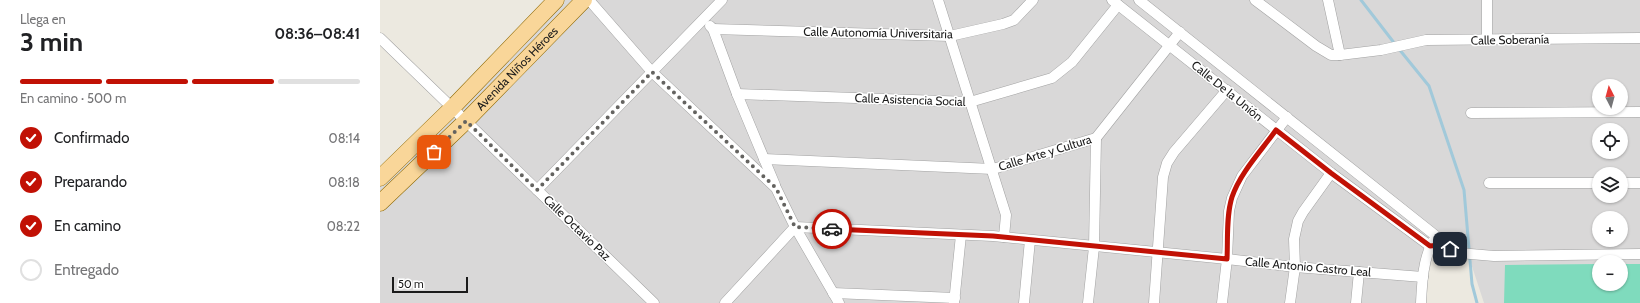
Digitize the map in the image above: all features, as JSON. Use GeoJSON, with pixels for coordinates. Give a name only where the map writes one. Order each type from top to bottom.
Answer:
{"type":"FeatureCollection","features":[{"type":"Feature","properties":{"kind":"main road","name":"Avenida Niños Héroes"},"geometry":{"type":"LineString","coordinates":[[380,178],[452,108],[556,0]]}},
{"type":"Feature","properties":{"kind":"main road","name":"Avenida Niños Héroes"},"geometry":{"type":"LineString","coordinates":[[380,203],[466,121],[584,0]]}},
{"type":"Feature","properties":{"kind":"main road"},"geometry":{"type":"LineString","coordinates":[[516,42],[530,55]]}},
{"type":"Feature","properties":{"kind":"street"},"geometry":{"type":"LineString","coordinates":[[589,0],[652,72],[776,188]]}},
{"type":"Feature","properties":{"kind":"street"},"geometry":{"type":"LineString","coordinates":[[537,190],[722,0]]}},
{"type":"Feature","properties":{"kind":"street"},"geometry":{"type":"LineString","coordinates":[[938,0],[993,169],[1006,215],[1004,237]]}},
{"type":"Feature","properties":{"kind":"street","name":"Calle Autonomía Universitaria"},"geometry":{"type":"LineString","coordinates":[[713,29],[950,36],[1003,24],[1014,20],[1033,0]]}},
{"type":"Feature","properties":{"kind":"street","name":"Calle De la Unión"},"geometry":{"type":"LineString","coordinates":[[1139,0],[1287,117],[1436,242]]}},
{"type":"Feature","properties":{"kind":"street"},"geometry":{"type":"LineString","coordinates":[[1255,0],[1316,46],[1331,55],[1340,55],[1328,0]]}},
{"type":"Feature","properties":{"kind":"street"},"geometry":{"type":"LineString","coordinates":[[1487,0],[1487,40]]}},
{"type":"Feature","properties":{"kind":"street","name":"Calle De la Unión"},"geometry":{"type":"LineString","coordinates":[[1115,2],[1331,173],[1436,242],[1459,253],[1494,256],[1640,254]]}},
{"type":"Feature","properties":{"kind":"street","name":"Calle Asistencia Social"},"geometry":{"type":"LineString","coordinates":[[737,94],[970,102],[1052,78],[1072,62],[1115,2]]}},
{"type":"Feature","properties":{"kind":"street"},"geometry":{"type":"LineString","coordinates":[[702,20],[713,29],[737,94],[776,188],[795,227],[840,303]]}},
{"type":"Feature","properties":{"kind":"street","name":"Calle Arte y Cultura"},"geometry":{"type":"LineString","coordinates":[[764,159],[993,169],[1096,138],[1180,32]]}},
{"type":"Feature","properties":{"kind":"street","name":"Calle Octavio Paz"},"geometry":{"type":"LineString","coordinates":[[380,38],[654,303]]}},
{"type":"Feature","properties":{"kind":"street","name":"Calle Soberanía"},"geometry":{"type":"LineString","coordinates":[[1340,55],[1381,50],[1426,40],[1640,38]]}},
{"type":"Feature","properties":{"kind":"street"},"geometry":{"type":"LineString","coordinates":[[1154,303],[1162,177],[1167,163],[1174,152],[1227,90]]}},
{"type":"Feature","properties":{"kind":"street"},"geometry":{"type":"LineString","coordinates":[[1471,113],[1640,112]]}},
{"type":"Feature","properties":{"kind":"street"},"geometry":{"type":"LineString","coordinates":[[1222,303],[1227,259],[1229,211],[1232,198],[1242,176],[1287,117]]}},
{"type":"Feature","properties":{"kind":"street"},"geometry":{"type":"LineString","coordinates":[[1088,303],[1094,247],[1096,138]]}},
{"type":"Feature","properties":{"kind":"street"},"geometry":{"type":"LineString","coordinates":[[1290,303],[1295,267],[1294,239],[1298,221],[1331,173]]}},
{"type":"Feature","properties":{"kind":"street"},"geometry":{"type":"LineString","coordinates":[[1489,183],[1592,183]]}},
{"type":"Feature","properties":{"kind":"street"},"geometry":{"type":"LineString","coordinates":[[1628,183],[1640,183]]}},
{"type":"Feature","properties":{"kind":"street"},"geometry":{"type":"LineString","coordinates":[[724,303],[795,227]]}},
{"type":"Feature","properties":{"kind":"street","name":"Calle Antonio Castro Leal"},"geometry":{"type":"LineString","coordinates":[[795,227],[1004,237],[1295,267],[1423,277]]}},
{"type":"Feature","properties":{"kind":"street"},"geometry":{"type":"LineString","coordinates":[[833,293],[954,301],[961,235]]}},
{"type":"Feature","properties":{"kind":"street"},"geometry":{"type":"LineString","coordinates":[[1024,303],[1030,240]]}},
{"type":"Feature","properties":{"kind":"street"},"geometry":{"type":"LineString","coordinates":[[1421,303],[1423,277],[1436,242]]}},
{"type":"Feature","properties":{"kind":"street"},"geometry":{"type":"LineString","coordinates":[[1356,303],[1359,272]]}},
{"type":"Feature","properties":{"kind":"shaded area"},"geometry":{"type":"Polygon","coordinates":[[[565,0],[1640,0],[1640,303],[1484,303],[1465,245],[1439,245],[1422,276],[1420,303],[380,303],[380,181],[528,38],[565,0]]]}},
{"type":"Feature","properties":{"kind":"green space"},"geometry":{"type":"Polygon","coordinates":[[[1592,264],[1592,291],[1628,291],[1628,264],[1640,264],[1640,303],[1504,303],[1505,265],[1592,264]]]}},
{"type":"Feature","properties":{"kind":"waterway"},"geometry":{"type":"LineString","coordinates":[[1361,0],[1395,44]]}},
{"type":"Feature","properties":{"kind":"waterway"},"geometry":{"type":"LineString","coordinates":[[1399,49],[1429,86],[1464,190],[1472,284],[1477,303]]}},
{"type":"Feature","properties":{"kind":"way so far"},"geometry":{"type":"LineString","coordinates":[[434,152],[466,121],[537,190],[652,72],[776,188],[795,227],[832,229]]}},
{"type":"Feature","properties":{"kind":"route"},"geometry":{"type":"LineString","coordinates":[[832,229],[993,236],[1227,259],[1229,211],[1232,198],[1242,176],[1276,130],[1331,173],[1430,246],[1440,245],[1450,249]]}}]}
